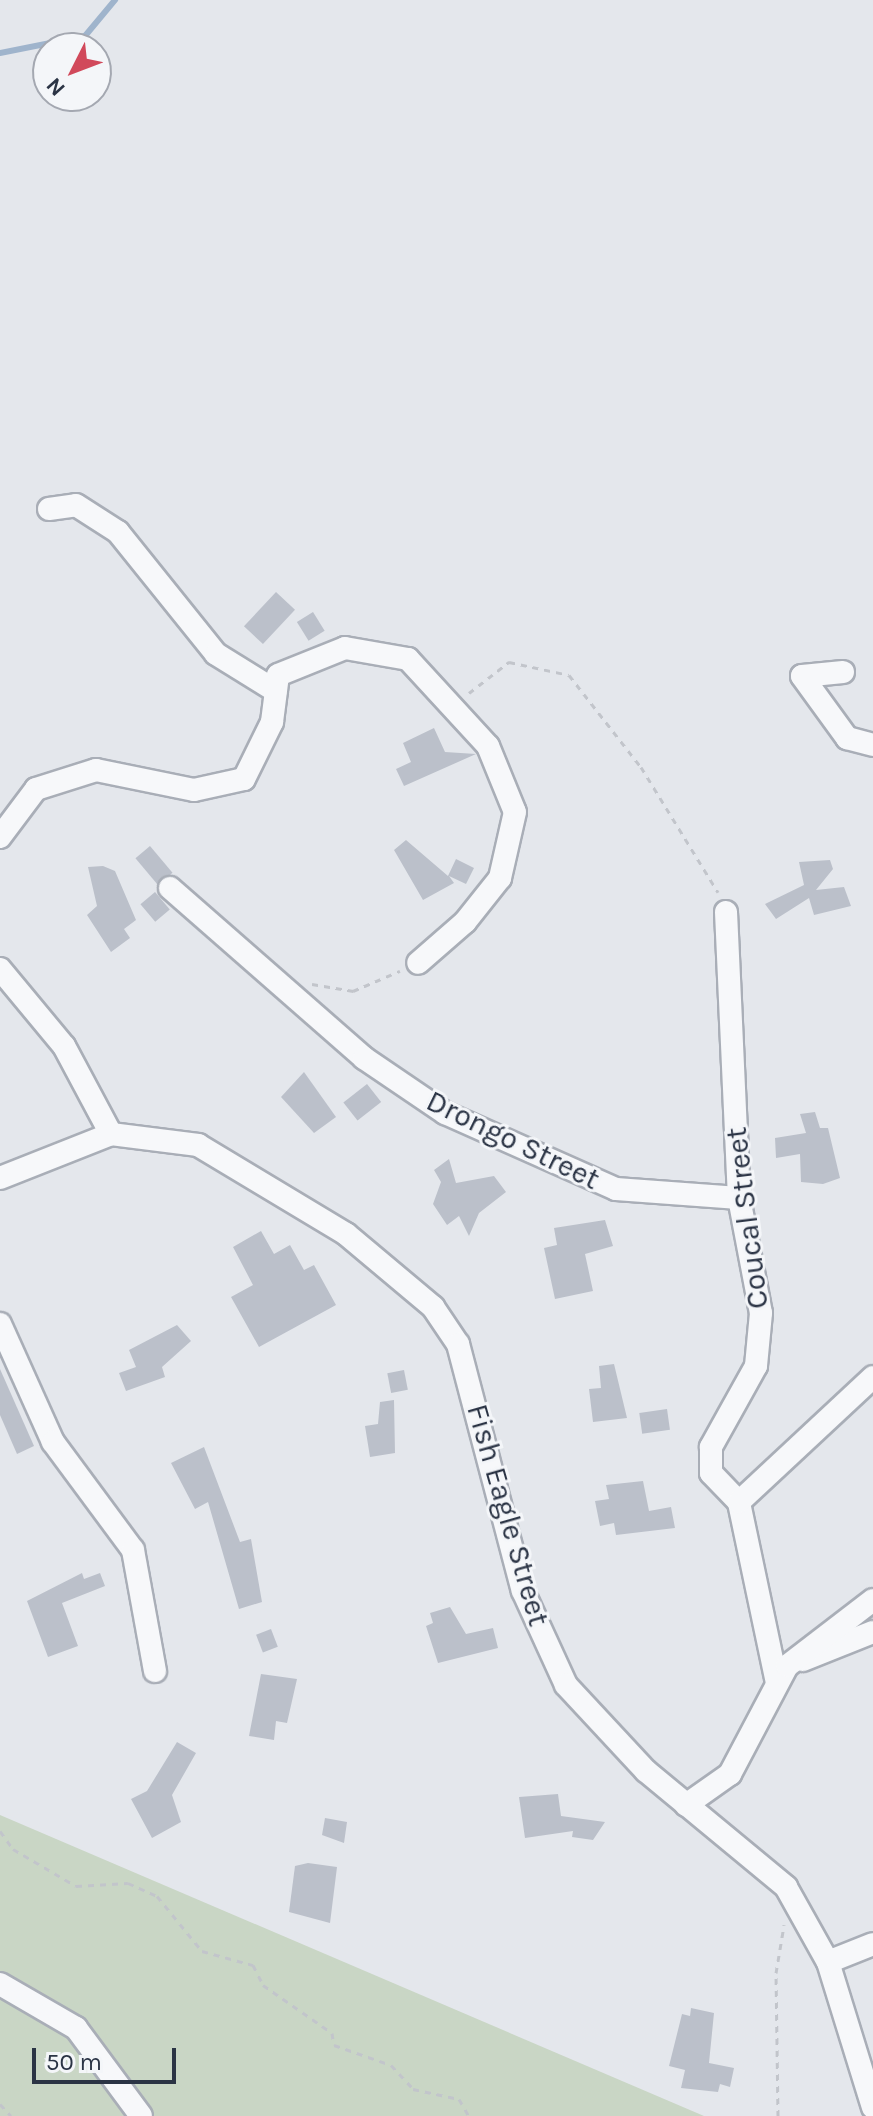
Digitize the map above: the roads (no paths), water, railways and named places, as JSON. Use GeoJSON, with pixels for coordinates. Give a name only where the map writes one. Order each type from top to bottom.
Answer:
{"type":"FeatureCollection","features":[{"type":"Feature","properties":{"kind":"street"},"geometry":{"type":"LineString","coordinates":[[49,509],[76,505],[118,532],[216,654],[276,691]]}},
{"type":"Feature","properties":{"kind":"street"},"geometry":{"type":"LineString","coordinates":[[0,837],[36,789],[96,770],[194,790],[244,779],[272,722],[278,675],[345,648],[408,659],[456,703],[488,746],[515,812],[500,878],[465,922],[418,963]]}},
{"type":"Feature","properties":{"kind":"street"},"geometry":{"type":"LineString","coordinates":[[843,672],[802,676],[847,738],[873,745]]}},
{"type":"Feature","properties":{"kind":"street","name":"Drongo Street"},"geometry":{"type":"LineString","coordinates":[[170,888],[364,1058],[445,1113],[616,1189],[739,1198]]}},
{"type":"Feature","properties":{"kind":"street","name":"Coucal Street"},"geometry":{"type":"LineString","coordinates":[[726,912],[739,1198],[761,1313],[756,1366],[711,1447],[711,1473],[739,1502]]}},
{"type":"Feature","properties":{"kind":"street"},"geometry":{"type":"LineString","coordinates":[[0,969],[64,1046],[111,1134]]}},
{"type":"Feature","properties":{"kind":"street","name":"Fish Eagle Street"},"geometry":{"type":"LineString","coordinates":[[0,1178],[111,1134],[198,1145],[346,1234],[433,1307],[458,1344],[523,1591],[566,1685],[686,1805],[795,1899],[828,1962],[873,2107]]}},
{"type":"Feature","properties":{"kind":"street"},"geometry":{"type":"LineString","coordinates":[[0,1324],[53,1442],[133,1550],[155,1671]]}},
{"type":"Feature","properties":{"kind":"street"},"geometry":{"type":"LineString","coordinates":[[782,1675],[739,1502],[873,1377]]}},
{"type":"Feature","properties":{"kind":"street"},"geometry":{"type":"LineString","coordinates":[[686,1805],[730,1774],[782,1675],[873,1600]]}},
{"type":"Feature","properties":{"kind":"street"},"geometry":{"type":"LineString","coordinates":[[782,1675],[873,1632]]}},
{"type":"Feature","properties":{"kind":"street"},"geometry":{"type":"LineString","coordinates":[[828,1962],[873,1944]]}},
{"type":"Feature","properties":{"kind":"street"},"geometry":{"type":"LineString","coordinates":[[0,1984],[76,2028],[141,2116]]}},
{"type":"Feature","properties":{"kind":"waterway"},"geometry":{"type":"LineString","coordinates":[[0,53],[85,36],[115,0]]}}]}
